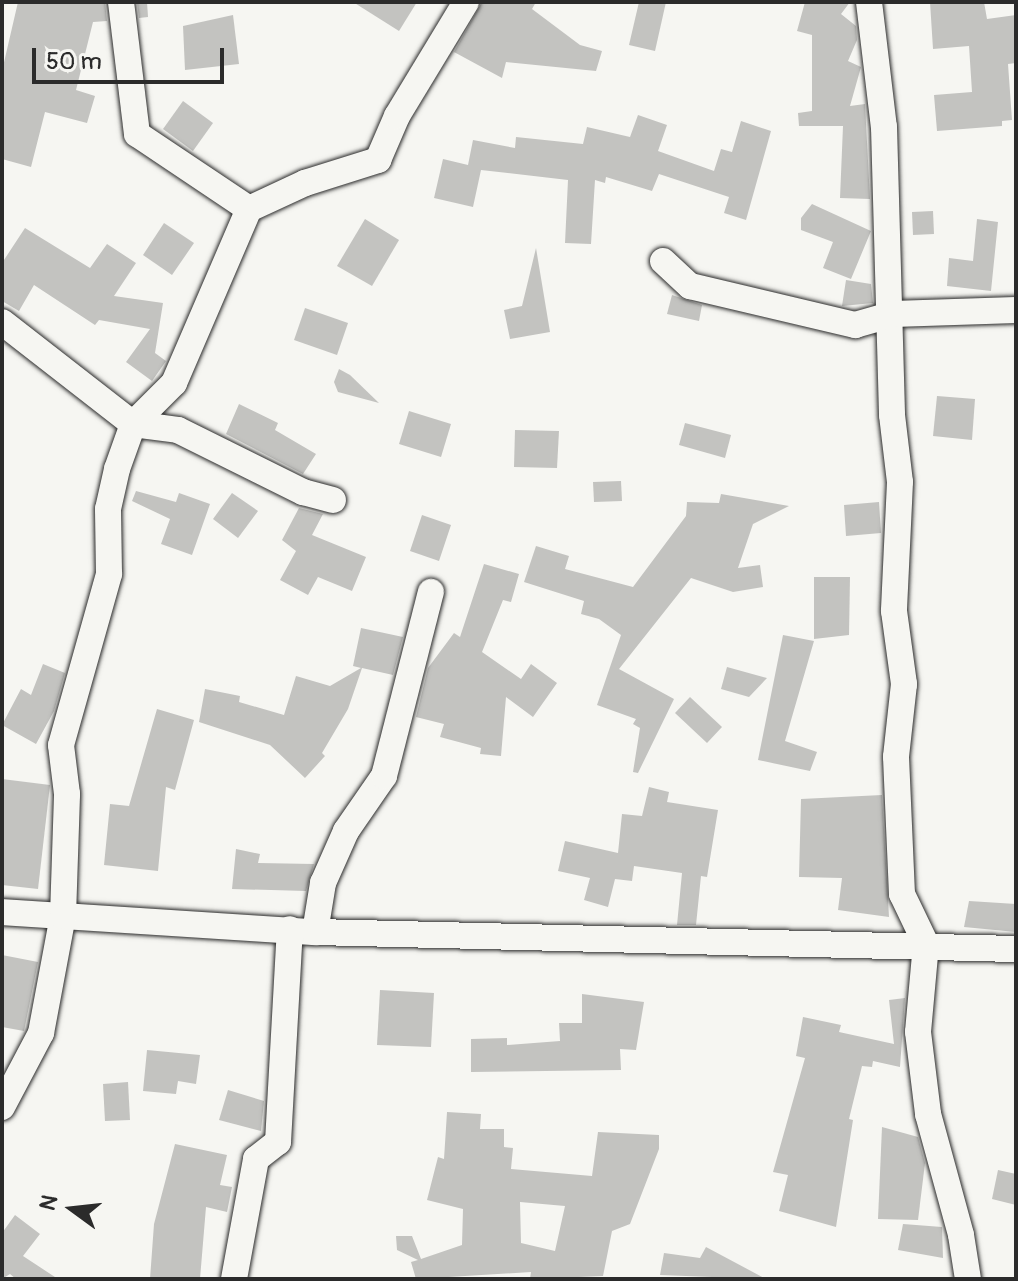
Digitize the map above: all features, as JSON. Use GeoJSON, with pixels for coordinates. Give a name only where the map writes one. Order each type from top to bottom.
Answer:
{"type":"FeatureCollection","features":[{"type":"Feature","properties":{"kind":"street"},"geometry":{"type":"LineString","coordinates":[[121,2],[137,134],[249,209]]}},
{"type":"Feature","properties":{"kind":"street"},"geometry":{"type":"LineString","coordinates":[[2,1107],[41,1033],[63,916],[67,794],[61,745],[109,574],[108,509],[133,424],[174,383],[249,209],[378,160],[397,116],[466,2]]}},
{"type":"Feature","properties":{"kind":"street"},"geometry":{"type":"LineString","coordinates":[[869,2],[884,127],[893,314],[892,415],[900,482],[894,611],[904,684],[896,757],[902,894],[926,944],[918,1032],[928,1114],[961,1235],[968,1279]]}},
{"type":"Feature","properties":{"kind":"street"},"geometry":{"type":"LineString","coordinates":[[663,261],[690,286],[855,325],[893,314],[1016,310]]}},
{"type":"Feature","properties":{"kind":"street"},"geometry":{"type":"LineString","coordinates":[[2,322],[133,424],[178,430],[303,492],[333,500]]}},
{"type":"Feature","properties":{"kind":"street"},"geometry":{"type":"LineString","coordinates":[[234,1279],[256,1159],[278,1142],[303,931],[346,831],[384,776],[431,592]]}},
{"type":"Feature","properties":{"kind":"street"},"geometry":{"type":"LineString","coordinates":[[2,912],[303,931],[926,944],[1016,949]]}},
{"type":"Feature","properties":{"kind":"building"},"geometry":{"type":"Polygon","coordinates":[[[18,2],[105,2],[107,21],[93,22],[76,90],[95,96],[87,123],[45,112],[31,167],[2,159],[2,71],[18,2]]]}},
{"type":"Feature","properties":{"kind":"building"},"geometry":{"type":"Polygon","coordinates":[[[137,2],[147,2],[148,17],[139,18],[137,2]]]}},
{"type":"Feature","properties":{"kind":"building"},"geometry":{"type":"Polygon","coordinates":[[[353,2],[417,2],[399,31],[353,2]]]}},
{"type":"Feature","properties":{"kind":"building"},"geometry":{"type":"Polygon","coordinates":[[[482,2],[536,2],[532,9],[580,45],[602,51],[596,71],[506,62],[502,78],[454,52],[482,2]]]}},
{"type":"Feature","properties":{"kind":"building"},"geometry":{"type":"Polygon","coordinates":[[[639,2],[666,2],[655,51],[629,45],[639,2]]]}},
{"type":"Feature","properties":{"kind":"building"},"geometry":{"type":"Polygon","coordinates":[[[805,2],[850,2],[841,14],[856,26],[857,40],[848,61],[861,67],[850,106],[865,104],[870,199],[840,198],[843,126],[799,126],[798,113],[812,111],[812,35],[797,31],[805,2]]]}},
{"type":"Feature","properties":{"kind":"building"},"geometry":{"type":"Polygon","coordinates":[[[930,2],[984,2],[987,19],[1016,15],[1016,63],[1008,64],[1012,120],[1002,121],[1002,126],[937,131],[934,95],[972,92],[969,46],[933,49],[930,2]]]}},
{"type":"Feature","properties":{"kind":"building"},"geometry":{"type":"Polygon","coordinates":[[[233,15],[239,64],[185,70],[183,26],[233,15]]]}},
{"type":"Feature","properties":{"kind":"building"},"geometry":{"type":"Polygon","coordinates":[[[183,101],[213,123],[193,151],[163,129],[183,101]]]}},
{"type":"Feature","properties":{"kind":"building"},"geometry":{"type":"Polygon","coordinates":[[[638,115],[667,125],[658,151],[714,171],[721,149],[732,152],[741,121],[771,131],[746,220],[724,213],[729,197],[659,174],[652,191],[606,177],[605,183],[595,180],[591,244],[565,243],[568,180],[481,170],[473,207],[434,198],[443,159],[468,165],[473,140],[515,148],[516,137],[583,144],[587,127],[630,137],[638,115]]]}},
{"type":"Feature","properties":{"kind":"building"},"geometry":{"type":"Polygon","coordinates":[[[812,204],[871,231],[851,279],[823,268],[833,242],[801,230],[801,218],[812,204]]]}},
{"type":"Feature","properties":{"kind":"building"},"geometry":{"type":"Polygon","coordinates":[[[933,211],[934,234],[913,235],[912,212],[933,211]]]}},
{"type":"Feature","properties":{"kind":"building"},"geometry":{"type":"Polygon","coordinates":[[[365,219],[399,240],[372,286],[337,266],[365,219]]]}},
{"type":"Feature","properties":{"kind":"building"},"geometry":{"type":"Polygon","coordinates":[[[977,219],[998,222],[991,291],[947,286],[949,258],[973,261],[977,219]]]}},
{"type":"Feature","properties":{"kind":"building"},"geometry":{"type":"Polygon","coordinates":[[[164,223],[194,243],[172,275],[143,255],[164,223]]]}},
{"type":"Feature","properties":{"kind":"building"},"geometry":{"type":"Polygon","coordinates":[[[25,228],[90,268],[107,244],[136,263],[114,296],[163,303],[155,353],[166,361],[152,381],[126,362],[150,329],[99,320],[95,325],[34,285],[19,311],[2,301],[2,263],[25,228]]]}},
{"type":"Feature","properties":{"kind":"building"},"geometry":{"type":"Polygon","coordinates":[[[536,248],[550,332],[510,339],[504,310],[522,306],[536,248]]]}},
{"type":"Feature","properties":{"kind":"building"},"geometry":{"type":"Polygon","coordinates":[[[846,280],[871,284],[873,303],[842,306],[846,280]]]}},
{"type":"Feature","properties":{"kind":"building"},"geometry":{"type":"Polygon","coordinates":[[[672,295],[702,305],[699,321],[667,314],[672,295]]]}},
{"type":"Feature","properties":{"kind":"building"},"geometry":{"type":"Polygon","coordinates":[[[305,308],[348,323],[337,355],[294,340],[305,308]]]}},
{"type":"Feature","properties":{"kind":"building"},"geometry":{"type":"Polygon","coordinates":[[[339,369],[350,375],[379,403],[338,392],[334,382],[339,369]]]}},
{"type":"Feature","properties":{"kind":"building"},"geometry":{"type":"Polygon","coordinates":[[[937,396],[975,399],[972,440],[933,436],[937,396]]]}},
{"type":"Feature","properties":{"kind":"building"},"geometry":{"type":"Polygon","coordinates":[[[239,404],[278,423],[275,430],[316,454],[303,474],[226,434],[239,404]]]}},
{"type":"Feature","properties":{"kind":"building"},"geometry":{"type":"Polygon","coordinates":[[[409,411],[451,424],[441,457],[399,444],[409,411]]]}},
{"type":"Feature","properties":{"kind":"building"},"geometry":{"type":"Polygon","coordinates":[[[685,423],[731,435],[725,458],[679,445],[685,423]]]}},
{"type":"Feature","properties":{"kind":"building"},"geometry":{"type":"Polygon","coordinates":[[[515,430],[559,431],[557,468],[514,467],[515,430]]]}},
{"type":"Feature","properties":{"kind":"building"},"geometry":{"type":"Polygon","coordinates":[[[621,481],[622,501],[594,502],[593,482],[621,481]]]}},
{"type":"Feature","properties":{"kind":"building"},"geometry":{"type":"Polygon","coordinates":[[[136,491],[176,502],[179,493],[210,504],[192,555],[161,544],[170,519],[132,501],[136,491]]]}},
{"type":"Feature","properties":{"kind":"building"},"geometry":{"type":"Polygon","coordinates":[[[232,493],[258,511],[238,538],[213,519],[232,493]]]}},
{"type":"Feature","properties":{"kind":"building"},"geometry":{"type":"Polygon","coordinates":[[[721,494],[789,506],[753,524],[738,568],[760,565],[763,587],[733,592],[691,578],[619,669],[674,699],[638,773],[633,772],[640,728],[633,724],[636,719],[597,705],[621,635],[599,619],[581,614],[584,601],[524,582],[536,546],[569,556],[565,569],[633,587],[686,516],[687,502],[719,503],[721,494]]]}},
{"type":"Feature","properties":{"kind":"building"},"geometry":{"type":"Polygon","coordinates":[[[879,502],[881,533],[846,536],[844,505],[879,502]]]}},
{"type":"Feature","properties":{"kind":"building"},"geometry":{"type":"Polygon","coordinates":[[[299,508],[323,514],[312,535],[366,557],[352,591],[318,577],[308,595],[280,580],[296,551],[282,540],[299,508]]]}},
{"type":"Feature","properties":{"kind":"building"},"geometry":{"type":"Polygon","coordinates":[[[422,515],[451,525],[439,561],[410,551],[422,515]]]}},
{"type":"Feature","properties":{"kind":"building"},"geometry":{"type":"Polygon","coordinates":[[[484,564],[519,574],[511,602],[503,600],[482,652],[521,679],[531,664],[557,683],[533,717],[506,697],[501,756],[480,754],[481,748],[440,737],[444,724],[416,717],[428,668],[454,633],[460,637],[484,564]]]}},
{"type":"Feature","properties":{"kind":"building"},"geometry":{"type":"Polygon","coordinates":[[[814,577],[850,577],[849,635],[814,639],[814,577]]]}},
{"type":"Feature","properties":{"kind":"building"},"geometry":{"type":"Polygon","coordinates":[[[361,628],[403,637],[393,675],[362,668],[348,709],[322,753],[325,756],[305,778],[270,745],[199,722],[205,689],[240,696],[239,702],[284,715],[296,676],[330,686],[361,668],[353,666],[361,628]]]}},
{"type":"Feature","properties":{"kind":"building"},"geometry":{"type":"Polygon","coordinates":[[[783,635],[814,641],[785,741],[817,752],[810,771],[758,760],[783,635]]]}},
{"type":"Feature","properties":{"kind":"building"},"geometry":{"type":"Polygon","coordinates":[[[43,664],[65,673],[54,711],[36,744],[2,725],[21,689],[31,695],[43,664]]]}},
{"type":"Feature","properties":{"kind":"building"},"geometry":{"type":"Polygon","coordinates":[[[727,667],[767,678],[749,697],[721,689],[727,667]]]}},
{"type":"Feature","properties":{"kind":"building"},"geometry":{"type":"Polygon","coordinates":[[[690,697],[722,727],[707,743],[675,713],[690,697]]]}},
{"type":"Feature","properties":{"kind":"building"},"geometry":{"type":"Polygon","coordinates":[[[157,709],[194,720],[175,790],[166,787],[158,871],[104,865],[110,804],[129,806],[157,709]]]}},
{"type":"Feature","properties":{"kind":"building"},"geometry":{"type":"Polygon","coordinates":[[[2,779],[50,785],[38,889],[2,885],[2,779]]]}},
{"type":"Feature","properties":{"kind":"building"},"geometry":{"type":"Polygon","coordinates":[[[649,787],[669,792],[667,802],[718,810],[707,877],[701,876],[696,925],[677,925],[682,873],[634,866],[632,881],[615,879],[608,907],[584,900],[590,878],[558,871],[565,841],[618,853],[622,814],[642,816],[649,787]]]}},
{"type":"Feature","properties":{"kind":"building"},"geometry":{"type":"Polygon","coordinates":[[[882,795],[889,917],[838,910],[842,878],[799,877],[801,799],[882,795]]]}},
{"type":"Feature","properties":{"kind":"building"},"geometry":{"type":"Polygon","coordinates":[[[236,849],[260,854],[258,863],[314,864],[306,891],[232,889],[236,849]]]}},
{"type":"Feature","properties":{"kind":"building"},"geometry":{"type":"Polygon","coordinates":[[[969,901],[1016,904],[1016,932],[964,927],[969,901]]]}},
{"type":"Feature","properties":{"kind":"building"},"geometry":{"type":"Polygon","coordinates":[[[2,955],[38,962],[24,1031],[2,1027],[2,955]]]}},
{"type":"Feature","properties":{"kind":"building"},"geometry":{"type":"Polygon","coordinates":[[[380,990],[434,993],[431,1047],[377,1045],[380,990]]]}},
{"type":"Feature","properties":{"kind":"building"},"geometry":{"type":"Polygon","coordinates":[[[582,994],[644,1002],[636,1050],[620,1049],[621,1070],[471,1072],[471,1039],[507,1038],[507,1045],[560,1041],[559,1023],[582,1023],[582,994]]]}},
{"type":"Feature","properties":{"kind":"building"},"geometry":{"type":"Polygon","coordinates":[[[905,998],[900,1067],[873,1061],[872,1067],[862,1066],[849,1119],[853,1120],[836,1227],[779,1211],[788,1175],[773,1172],[805,1058],[796,1056],[803,1017],[841,1025],[839,1032],[894,1044],[889,1000],[905,998]]]}},
{"type":"Feature","properties":{"kind":"building"},"geometry":{"type":"Polygon","coordinates":[[[147,1050],[200,1055],[196,1084],[178,1081],[176,1094],[143,1091],[147,1050]]]}},
{"type":"Feature","properties":{"kind":"building"},"geometry":{"type":"Polygon","coordinates":[[[128,1082],[130,1120],[105,1121],[103,1084],[128,1082]]]}},
{"type":"Feature","properties":{"kind":"building"},"geometry":{"type":"Polygon","coordinates":[[[228,1090],[264,1101],[261,1131],[219,1120],[228,1090]]]}},
{"type":"Feature","properties":{"kind":"building"},"geometry":{"type":"Polygon","coordinates":[[[447,1112],[481,1114],[480,1129],[504,1129],[504,1147],[513,1148],[511,1169],[592,1176],[598,1132],[659,1135],[659,1149],[630,1224],[612,1231],[603,1276],[530,1279],[531,1272],[416,1279],[411,1262],[418,1260],[397,1250],[396,1236],[412,1236],[421,1259],[462,1245],[463,1209],[427,1200],[438,1157],[444,1159],[447,1112]],[[520,1202],[521,1243],[555,1251],[565,1206],[520,1202]]]}},
{"type":"Feature","properties":{"kind":"building"},"geometry":{"type":"Polygon","coordinates":[[[882,1127],[918,1137],[925,1163],[918,1220],[878,1219],[882,1127]]]}},
{"type":"Feature","properties":{"kind":"building"},"geometry":{"type":"Polygon","coordinates":[[[175,1144],[227,1155],[220,1185],[232,1187],[227,1212],[206,1207],[200,1279],[150,1279],[154,1224],[175,1144]]]}},
{"type":"Feature","properties":{"kind":"building"},"geometry":{"type":"Polygon","coordinates":[[[998,1170],[1016,1174],[1016,1205],[992,1199],[998,1170]]]}},
{"type":"Feature","properties":{"kind":"building"},"geometry":{"type":"Polygon","coordinates":[[[15,1215],[40,1234],[23,1256],[58,1279],[16,1279],[10,1274],[2,1279],[2,1233],[15,1215]]]}},
{"type":"Feature","properties":{"kind":"building"},"geometry":{"type":"Polygon","coordinates":[[[903,1224],[942,1227],[943,1258],[898,1250],[903,1224]]]}},
{"type":"Feature","properties":{"kind":"building"},"geometry":{"type":"Polygon","coordinates":[[[706,1247],[766,1279],[660,1275],[664,1253],[700,1258],[706,1247]]]}}]}
